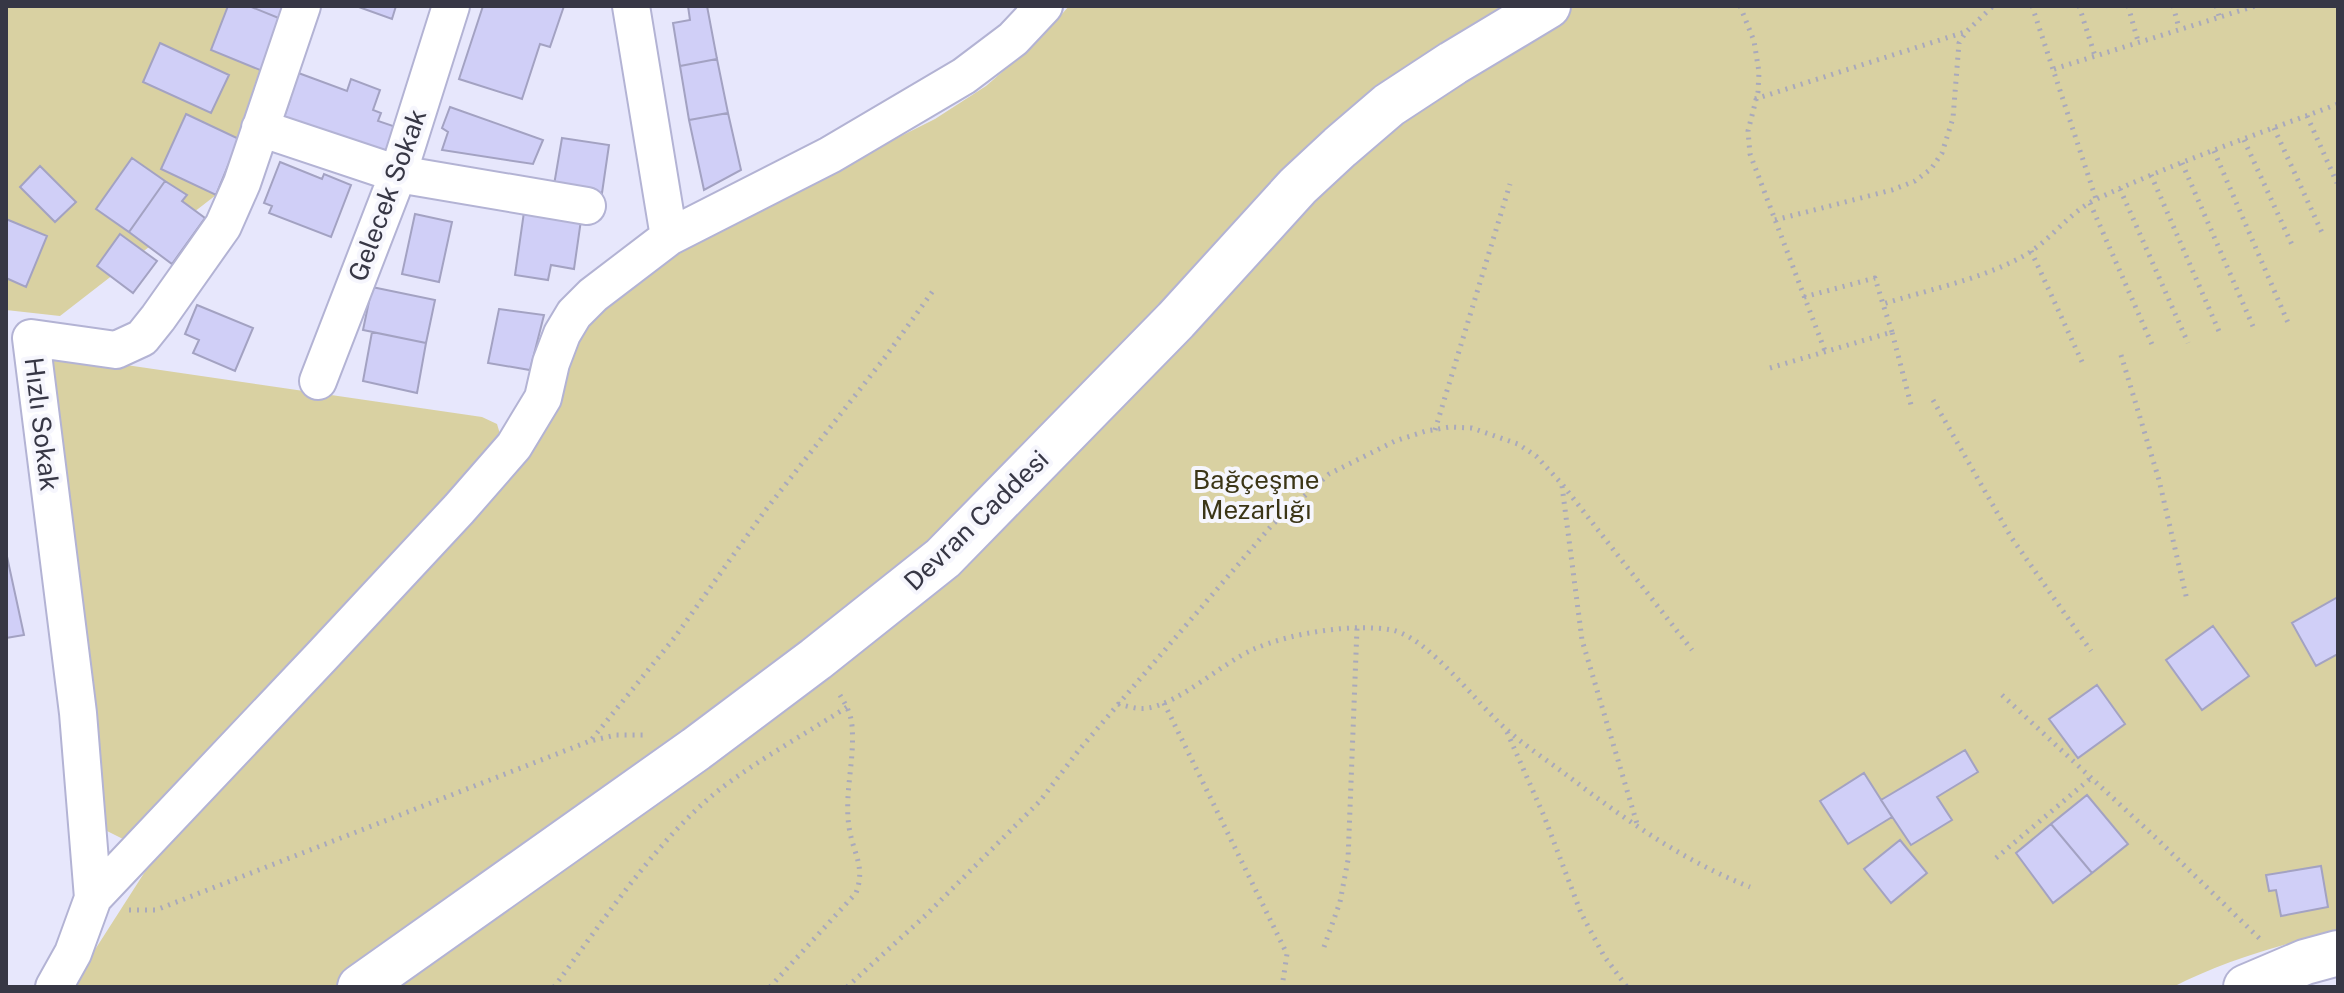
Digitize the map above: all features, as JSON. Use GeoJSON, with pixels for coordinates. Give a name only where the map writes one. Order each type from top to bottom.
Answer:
{"type":"FeatureCollection","features":[{"type":"Feature","properties":{"kind":"main road","name":"Devran Caddesi"},"geometry":{"type":"LineString","coordinates":[[360,987],[696,749],[943,558],[1176,320],[1298,186],[1340,147],[1402,96],[1548,6]]}},
{"type":"Feature","properties":{"kind":"main road"},"geometry":{"type":"LineString","coordinates":[[2246,987],[2290,968],[2338,953]]}},
{"type":"Feature","properties":{"kind":"street","name":"Hızlı Sokak"},"geometry":{"type":"LineString","coordinates":[[54,987],[73,953],[93,898],[78,713],[31,338],[116,350],[142,338],[205,255],[223,226],[242,183],[302,6]]}},
{"type":"Feature","properties":{"kind":"street","name":"Gelecek Sokak"},"geometry":{"type":"LineString","coordinates":[[318,381],[398,174],[451,6]]}},
{"type":"Feature","properties":{"kind":"street"},"geometry":{"type":"LineString","coordinates":[[631,6],[669,237]]}},
{"type":"Feature","properties":{"kind":"street"},"geometry":{"type":"LineString","coordinates":[[93,898],[459,509],[514,446],[543,398],[562,334],[574,314],[593,295],[669,237],[830,155],[923,103],[1013,39],[1044,6]]}},
{"type":"Feature","properties":{"kind":"street"},"geometry":{"type":"LineString","coordinates":[[260,128],[398,174],[587,206]]}},
{"type":"Feature","properties":{"kind":"path"},"geometry":{"type":"LineString","coordinates":[[1740,6],[1754,41],[1759,72],[1748,131],[1750,154],[1825,351]]}},
{"type":"Feature","properties":{"kind":"path"},"geometry":{"type":"LineString","coordinates":[[1775,220],[1892,190],[1915,181],[1931,169],[1942,153],[1953,118],[1959,43],[1993,6]]}},
{"type":"Feature","properties":{"kind":"path"},"geometry":{"type":"LineString","coordinates":[[2032,6],[2093,201],[2154,349]]}},
{"type":"Feature","properties":{"kind":"path"},"geometry":{"type":"LineString","coordinates":[[2079,6],[2095,56]]}},
{"type":"Feature","properties":{"kind":"path"},"geometry":{"type":"LineString","coordinates":[[2128,6],[2138,41]]}},
{"type":"Feature","properties":{"kind":"path"},"geometry":{"type":"LineString","coordinates":[[2173,6],[2179,28]]}},
{"type":"Feature","properties":{"kind":"path"},"geometry":{"type":"LineString","coordinates":[[2216,6],[2219,16]]}},
{"type":"Feature","properties":{"kind":"path"},"geometry":{"type":"LineString","coordinates":[[2054,69],[2255,6]]}},
{"type":"Feature","properties":{"kind":"path"},"geometry":{"type":"LineString","coordinates":[[1755,99],[1966,32]]}},
{"type":"Feature","properties":{"kind":"path"},"geometry":{"type":"LineString","coordinates":[[1883,304],[2008,264],[2031,251],[2093,201],[2151,175],[2338,104]]}},
{"type":"Feature","properties":{"kind":"path"},"geometry":{"type":"LineString","coordinates":[[2307,116],[2337,183]]}},
{"type":"Feature","properties":{"kind":"path"},"geometry":{"type":"LineString","coordinates":[[2274,128],[2324,237]]}},
{"type":"Feature","properties":{"kind":"path"},"geometry":{"type":"LineString","coordinates":[[2244,140],[2293,247]]}},
{"type":"Feature","properties":{"kind":"path"},"geometry":{"type":"LineString","coordinates":[[2214,151],[2289,325]]}},
{"type":"Feature","properties":{"kind":"path"},"geometry":{"type":"LineString","coordinates":[[2182,163],[2255,331]]}},
{"type":"Feature","properties":{"kind":"path"},"geometry":{"type":"LineString","coordinates":[[2151,175],[2221,336]]}},
{"type":"Feature","properties":{"kind":"path"},"geometry":{"type":"LineString","coordinates":[[1435,430],[1510,184]]}},
{"type":"Feature","properties":{"kind":"path"},"geometry":{"type":"LineString","coordinates":[[2120,189],[2188,343]]}},
{"type":"Feature","properties":{"kind":"path"},"geometry":{"type":"LineString","coordinates":[[2031,251],[2083,364]]}},
{"type":"Feature","properties":{"kind":"path"},"geometry":{"type":"LineString","coordinates":[[1804,297],[1875,278],[1911,405]]}},
{"type":"Feature","properties":{"kind":"path"},"geometry":{"type":"LineString","coordinates":[[590,741],[675,637],[764,512],[935,288]]}},
{"type":"Feature","properties":{"kind":"path"},"geometry":{"type":"LineString","coordinates":[[1770,368],[1892,332]]}},
{"type":"Feature","properties":{"kind":"path"},"geometry":{"type":"LineString","coordinates":[[2121,355],[2159,480],[2187,600]]}},
{"type":"Feature","properties":{"kind":"path"},"geometry":{"type":"LineString","coordinates":[[1933,400],[2011,537],[2091,651]]}},
{"type":"Feature","properties":{"kind":"path"},"geometry":{"type":"LineString","coordinates":[[847,987],[926,915],[1040,801],[1118,704],[1272,525],[1329,474],[1395,441],[1435,430],[1472,428],[1518,444],[1536,456],[1562,484],[1692,650]]}},
{"type":"Feature","properties":{"kind":"path"},"geometry":{"type":"LineString","coordinates":[[1562,484],[1582,640],[1638,828]]}},
{"type":"Feature","properties":{"kind":"path"},"geometry":{"type":"LineString","coordinates":[[1118,704],[1147,708],[1164,703],[1254,649],[1305,634],[1357,628],[1390,630],[1415,641],[1435,657],[1505,729],[1638,828],[1711,872],[1750,887]]}},
{"type":"Feature","properties":{"kind":"path"},"geometry":{"type":"LineString","coordinates":[[1324,947],[1340,902],[1348,860],[1357,628]]}},
{"type":"Feature","properties":{"kind":"path"},"geometry":{"type":"LineString","coordinates":[[2002,695],[2290,968]]}},
{"type":"Feature","properties":{"kind":"path"},"geometry":{"type":"LineString","coordinates":[[1164,703],[1287,954],[1282,987]]}},
{"type":"Feature","properties":{"kind":"path"},"geometry":{"type":"LineString","coordinates":[[554,987],[668,839],[718,790],[847,707],[852,726],[849,825],[861,866],[861,879],[856,893],[770,987]]}},
{"type":"Feature","properties":{"kind":"path"},"geometry":{"type":"LineString","coordinates":[[1505,729],[1539,802],[1581,913],[1604,956],[1627,987]]}},
{"type":"Feature","properties":{"kind":"path"},"geometry":{"type":"LineString","coordinates":[[93,898],[132,911],[156,910],[590,741],[616,735],[663,736],[696,749]]}},
{"type":"Feature","properties":{"kind":"path"},"geometry":{"type":"LineString","coordinates":[[1996,858],[2091,778]]}},
{"type":"Feature","properties":{"kind":"green space"},"geometry":{"type":"Polygon","coordinates":[[[6,6],[228,6],[265,72],[216,195],[60,316],[6,310],[6,6]]]}},
{"type":"Feature","properties":{"kind":"green space","name":"Bağçeşme Mezarlığı"},"geometry":{"type":"Polygon","coordinates":[[[1069,6],[2338,6],[2338,931],[2254,954],[2173,987],[71,987],[164,842],[417,573],[576,331],[632,283],[676,254],[783,195],[935,119],[986,86],[1040,39],[1069,6]]]}},
{"type":"Feature","properties":{"kind":"green space"},"geometry":{"type":"Polygon","coordinates":[[[51,354],[482,417],[497,424],[500,434],[489,454],[140,835],[123,839],[107,831],[102,808],[51,354]]]}},
{"type":"Feature","properties":{"kind":"building"},"geometry":{"type":"Polygon","coordinates":[[[228,6],[249,6],[286,21],[265,72],[211,50],[228,6]]]}},
{"type":"Feature","properties":{"kind":"building"},"geometry":{"type":"Polygon","coordinates":[[[249,6],[292,6],[286,21],[249,6]]]}},
{"type":"Feature","properties":{"kind":"building"},"geometry":{"type":"Polygon","coordinates":[[[356,6],[396,6],[392,19],[356,6]]]}},
{"type":"Feature","properties":{"kind":"building"},"geometry":{"type":"Polygon","coordinates":[[[483,6],[564,6],[550,47],[540,44],[522,99],[459,79],[483,6]]]}},
{"type":"Feature","properties":{"kind":"building"},"geometry":{"type":"Polygon","coordinates":[[[688,6],[707,6],[717,59],[680,66],[673,23],[690,20],[688,6]]]}},
{"type":"Feature","properties":{"kind":"building"},"geometry":{"type":"Polygon","coordinates":[[[160,43],[229,75],[211,113],[143,82],[160,43]]]}},
{"type":"Feature","properties":{"kind":"building"},"geometry":{"type":"Polygon","coordinates":[[[717,59],[728,113],[689,120],[680,66],[717,59]]]}},
{"type":"Feature","properties":{"kind":"building"},"geometry":{"type":"Polygon","coordinates":[[[293,71],[347,91],[351,79],[380,90],[373,110],[381,113],[378,121],[399,128],[388,158],[283,120],[290,100],[284,98],[293,71]]]}},
{"type":"Feature","properties":{"kind":"building"},"geometry":{"type":"Polygon","coordinates":[[[450,107],[543,140],[533,164],[442,150],[448,132],[442,128],[450,107]]]}},
{"type":"Feature","properties":{"kind":"building"},"geometry":{"type":"Polygon","coordinates":[[[728,113],[741,170],[704,190],[689,120],[728,113]]]}},
{"type":"Feature","properties":{"kind":"building"},"geometry":{"type":"Polygon","coordinates":[[[186,114],[239,139],[216,195],[161,169],[186,114]]]}},
{"type":"Feature","properties":{"kind":"building"},"geometry":{"type":"Polygon","coordinates":[[[562,138],[609,145],[602,193],[554,185],[562,138]]]}},
{"type":"Feature","properties":{"kind":"building"},"geometry":{"type":"Polygon","coordinates":[[[132,158],[165,181],[129,232],[96,209],[132,158]]]}},
{"type":"Feature","properties":{"kind":"building"},"geometry":{"type":"Polygon","coordinates":[[[280,162],[322,179],[324,174],[351,185],[331,237],[269,213],[272,206],[264,203],[280,162]]]}},
{"type":"Feature","properties":{"kind":"building"},"geometry":{"type":"Polygon","coordinates":[[[40,166],[76,202],[55,222],[20,187],[40,166]]]}},
{"type":"Feature","properties":{"kind":"building"},"geometry":{"type":"Polygon","coordinates":[[[165,181],[187,195],[182,201],[205,218],[172,264],[129,232],[165,181]]]}},
{"type":"Feature","properties":{"kind":"building"},"geometry":{"type":"Polygon","coordinates":[[[524,212],[581,220],[574,269],[551,265],[548,280],[515,275],[524,212]]]}},
{"type":"Feature","properties":{"kind":"building"},"geometry":{"type":"Polygon","coordinates":[[[415,214],[452,222],[439,282],[402,274],[415,214]]]}},
{"type":"Feature","properties":{"kind":"building"},"geometry":{"type":"Polygon","coordinates":[[[6,219],[47,236],[26,287],[6,278],[6,219]]]}},
{"type":"Feature","properties":{"kind":"building"},"geometry":{"type":"Polygon","coordinates":[[[120,234],[157,261],[133,293],[97,266],[120,234]]]}},
{"type":"Feature","properties":{"kind":"building"},"geometry":{"type":"Polygon","coordinates":[[[372,287],[435,300],[426,343],[363,330],[372,287]]]}},
{"type":"Feature","properties":{"kind":"building"},"geometry":{"type":"Polygon","coordinates":[[[197,305],[253,328],[235,371],[193,353],[199,340],[185,334],[197,305]]]}},
{"type":"Feature","properties":{"kind":"building"},"geometry":{"type":"Polygon","coordinates":[[[499,309],[544,315],[530,370],[488,363],[499,309]]]}},
{"type":"Feature","properties":{"kind":"building"},"geometry":{"type":"Polygon","coordinates":[[[372,332],[426,343],[417,393],[363,381],[372,332]]]}},
{"type":"Feature","properties":{"kind":"building"},"geometry":{"type":"Polygon","coordinates":[[[6,552],[24,635],[6,638],[6,552]]]}},
{"type":"Feature","properties":{"kind":"building"},"geometry":{"type":"Polygon","coordinates":[[[2338,597],[2338,654],[2316,666],[2292,623],[2338,597]]]}},
{"type":"Feature","properties":{"kind":"building"},"geometry":{"type":"Polygon","coordinates":[[[2213,626],[2249,676],[2202,710],[2166,660],[2213,626]]]}},
{"type":"Feature","properties":{"kind":"building"},"geometry":{"type":"Polygon","coordinates":[[[2097,685],[2125,724],[2078,758],[2049,719],[2097,685]]]}},
{"type":"Feature","properties":{"kind":"building"},"geometry":{"type":"Polygon","coordinates":[[[1965,750],[1978,772],[1937,797],[1952,820],[1911,845],[1881,800],[1965,750]]]}},
{"type":"Feature","properties":{"kind":"building"},"geometry":{"type":"Polygon","coordinates":[[[1864,773],[1892,817],[1848,844],[1820,801],[1864,773]]]}},
{"type":"Feature","properties":{"kind":"building"},"geometry":{"type":"Polygon","coordinates":[[[2087,795],[2128,844],[2092,873],[2051,824],[2087,795]]]}},
{"type":"Feature","properties":{"kind":"building"},"geometry":{"type":"Polygon","coordinates":[[[2051,824],[2092,873],[2053,903],[2016,853],[2051,824]]]}},
{"type":"Feature","properties":{"kind":"building"},"geometry":{"type":"Polygon","coordinates":[[[1900,840],[1927,873],[1891,903],[1864,869],[1900,840]]]}},
{"type":"Feature","properties":{"kind":"building"},"geometry":{"type":"Polygon","coordinates":[[[2321,866],[2328,907],[2281,916],[2276,890],[2269,891],[2266,875],[2321,866]]]}}]}
